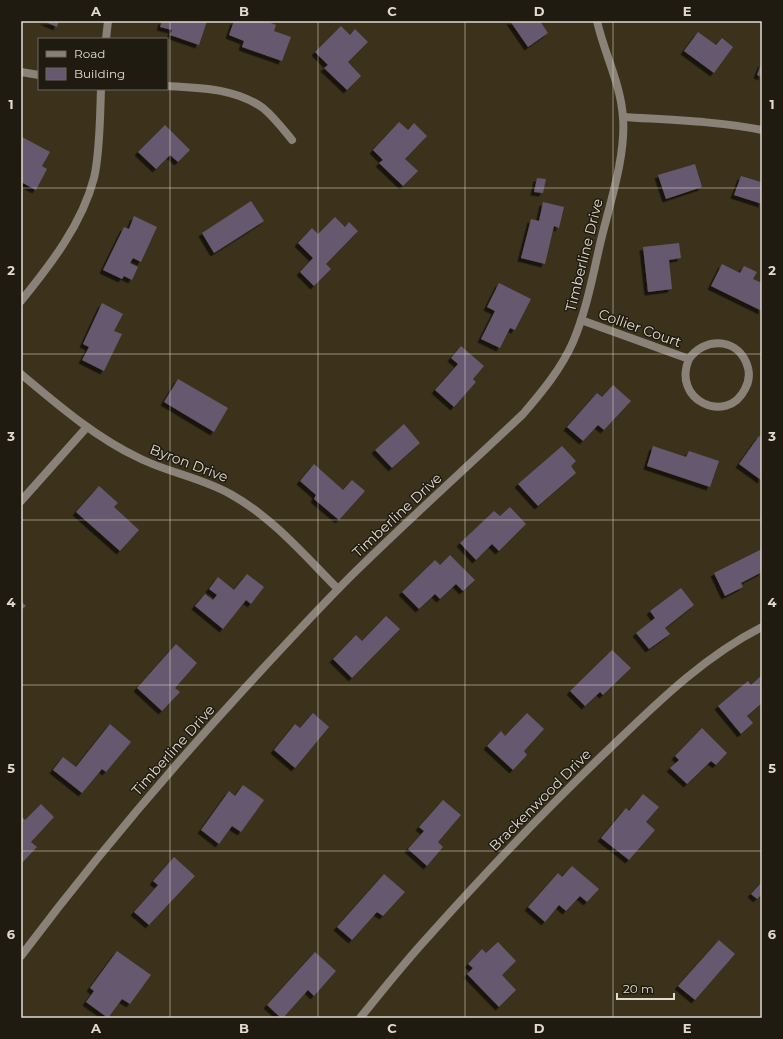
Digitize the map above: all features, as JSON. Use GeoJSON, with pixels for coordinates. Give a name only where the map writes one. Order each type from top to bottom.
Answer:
{"type":"FeatureCollection","features":[{"type":"Feature","properties":{"kind":"street"},"geometry":{"type":"LineString","coordinates":[[106,38],[108,21]]}},
{"type":"Feature","properties":{"kind":"street","name":"Timberline Drive"},"geometry":{"type":"LineString","coordinates":[[21,956],[94,861],[214,723],[338,589],[523,414],[544,389],[561,364],[573,342],[587,301],[617,174],[622,146],[623,117],[617,87],[602,43],[597,21]]}},
{"type":"Feature","properties":{"kind":"street"},"geometry":{"type":"LineString","coordinates":[[21,72],[38,75]]}},
{"type":"Feature","properties":{"kind":"street"},"geometry":{"type":"LineString","coordinates":[[168,86],[204,88],[242,97],[262,108],[275,120],[292,140]]}},
{"type":"Feature","properties":{"kind":"street"},"geometry":{"type":"LineString","coordinates":[[21,301],[61,248],[76,222],[87,198],[94,177],[98,152],[101,90]]}},
{"type":"Feature","properties":{"kind":"street"},"geometry":{"type":"LineString","coordinates":[[623,117],[728,124],[762,130]]}},
{"type":"Feature","properties":{"kind":"street","name":"Collier Court"},"geometry":{"type":"LineString","coordinates":[[581,320],[689,359]]}},
{"type":"Feature","properties":{"kind":"street","name":"Collier Court"},"geometry":{"type":"LineString","coordinates":[[711,343],[731,346],[742,354],[748,366],[748,380],[743,393],[734,402],[722,406],[709,406],[697,400],[686,384],[685,372],[689,359],[698,349],[711,343]]}},
{"type":"Feature","properties":{"kind":"street","name":"Byron Drive"},"geometry":{"type":"LineString","coordinates":[[21,374],[87,427],[119,448],[141,459],[212,484],[232,494],[280,531],[338,589]]}},
{"type":"Feature","properties":{"kind":"street"},"geometry":{"type":"LineString","coordinates":[[21,501],[87,427]]}},
{"type":"Feature","properties":{"kind":"street","name":"Brackenwood Drive"},"geometry":{"type":"LineString","coordinates":[[360,1018],[427,938],[569,787],[653,707],[687,677],[708,660],[744,636],[762,627]]}},
{"type":"Feature","properties":{"kind":"building"},"geometry":{"type":"Polygon","coordinates":[[[43,21],[59,21],[57,27],[43,21]]]}},
{"type":"Feature","properties":{"kind":"building"},"geometry":{"type":"Polygon","coordinates":[[[162,21],[207,21],[199,45],[170,35],[172,30],[160,27],[162,21]]]}},
{"type":"Feature","properties":{"kind":"building"},"geometry":{"type":"Polygon","coordinates":[[[234,21],[266,21],[276,25],[274,31],[291,37],[282,61],[242,47],[244,41],[229,35],[234,21]]]}},
{"type":"Feature","properties":{"kind":"building"},"geometry":{"type":"Polygon","coordinates":[[[510,21],[540,21],[548,33],[528,47],[510,21]]]}},
{"type":"Feature","properties":{"kind":"building"},"geometry":{"type":"Polygon","coordinates":[[[341,26],[350,35],[355,29],[368,42],[348,62],[361,76],[347,90],[324,68],[328,65],[315,52],[341,26]]]}},
{"type":"Feature","properties":{"kind":"building"},"geometry":{"type":"Polygon","coordinates":[[[698,32],[716,45],[722,38],[733,47],[714,73],[684,51],[698,32]]]}},
{"type":"Feature","properties":{"kind":"building"},"geometry":{"type":"Polygon","coordinates":[[[762,62],[762,77],[757,75],[762,62]]]}},
{"type":"Feature","properties":{"kind":"building"},"geometry":{"type":"Polygon","coordinates":[[[399,122],[408,130],[414,123],[427,136],[405,159],[418,171],[403,186],[379,163],[383,160],[373,150],[399,122]]]}},
{"type":"Feature","properties":{"kind":"building"},"geometry":{"type":"Polygon","coordinates":[[[165,125],[190,150],[178,162],[170,155],[156,169],[138,152],[165,125]]]}},
{"type":"Feature","properties":{"kind":"building"},"geometry":{"type":"Polygon","coordinates":[[[22,137],[50,152],[42,166],[47,169],[36,190],[21,182],[22,137]]]}},
{"type":"Feature","properties":{"kind":"building"},"geometry":{"type":"Polygon","coordinates":[[[695,164],[702,187],[666,199],[658,175],[695,164]]]}},
{"type":"Feature","properties":{"kind":"building"},"geometry":{"type":"Polygon","coordinates":[[[741,176],[761,182],[762,179],[762,204],[734,195],[741,176]]]}},
{"type":"Feature","properties":{"kind":"building"},"geometry":{"type":"Polygon","coordinates":[[[537,178],[546,179],[543,193],[534,192],[537,178]]]}},
{"type":"Feature","properties":{"kind":"building"},"geometry":{"type":"Polygon","coordinates":[[[251,201],[264,221],[214,253],[202,233],[251,201]]]}},
{"type":"Feature","properties":{"kind":"building"},"geometry":{"type":"Polygon","coordinates":[[[543,202],[564,207],[559,228],[554,226],[545,264],[521,258],[531,219],[539,221],[543,202]]]}},
{"type":"Feature","properties":{"kind":"building"},"geometry":{"type":"Polygon","coordinates":[[[134,216],[157,227],[141,262],[133,258],[130,263],[138,267],[132,280],[124,276],[122,279],[103,270],[124,227],[129,229],[134,216]]]}},
{"type":"Feature","properties":{"kind":"building"},"geometry":{"type":"Polygon","coordinates":[[[335,217],[345,227],[349,222],[358,231],[326,264],[331,269],[314,286],[300,272],[313,258],[298,243],[312,228],[318,234],[335,217]]]}},
{"type":"Feature","properties":{"kind":"building"},"geometry":{"type":"Polygon","coordinates":[[[679,243],[681,258],[669,260],[672,289],[648,292],[643,247],[679,243]]]}},
{"type":"Feature","properties":{"kind":"building"},"geometry":{"type":"Polygon","coordinates":[[[722,264],[740,273],[744,266],[757,272],[753,279],[762,283],[762,311],[711,286],[722,264]]]}},
{"type":"Feature","properties":{"kind":"building"},"geometry":{"type":"Polygon","coordinates":[[[499,283],[531,299],[515,330],[510,328],[500,348],[481,339],[495,311],[487,307],[499,283]]]}},
{"type":"Feature","properties":{"kind":"building"},"geometry":{"type":"Polygon","coordinates":[[[102,303],[123,314],[114,331],[122,334],[104,371],[82,360],[89,347],[83,344],[102,303]]]}},
{"type":"Feature","properties":{"kind":"building"},"geometry":{"type":"Polygon","coordinates":[[[461,346],[484,366],[473,379],[476,382],[454,407],[435,390],[458,364],[451,358],[461,346]]]}},
{"type":"Feature","properties":{"kind":"building"},"geometry":{"type":"Polygon","coordinates":[[[178,379],[228,408],[214,432],[164,402],[178,379]]]}},
{"type":"Feature","properties":{"kind":"building"},"geometry":{"type":"Polygon","coordinates":[[[613,385],[631,401],[604,430],[598,425],[583,441],[567,427],[597,393],[602,397],[613,385]]]}},
{"type":"Feature","properties":{"kind":"building"},"geometry":{"type":"Polygon","coordinates":[[[404,424],[420,443],[392,468],[375,450],[404,424]]]}},
{"type":"Feature","properties":{"kind":"building"},"geometry":{"type":"Polygon","coordinates":[[[759,436],[762,438],[761,480],[739,464],[759,436]]]}},
{"type":"Feature","properties":{"kind":"building"},"geometry":{"type":"Polygon","coordinates":[[[562,446],[576,461],[571,466],[576,473],[538,506],[518,484],[562,446]]]}},
{"type":"Feature","properties":{"kind":"building"},"geometry":{"type":"Polygon","coordinates":[[[653,446],[686,457],[689,451],[719,461],[710,487],[647,466],[653,446]]]}},
{"type":"Feature","properties":{"kind":"building"},"geometry":{"type":"Polygon","coordinates":[[[314,464],[343,490],[352,480],[365,491],[339,520],[314,499],[316,495],[300,481],[314,464]]]}},
{"type":"Feature","properties":{"kind":"building"},"geometry":{"type":"Polygon","coordinates":[[[99,486],[118,503],[114,507],[139,530],[120,551],[76,512],[99,486]]]}},
{"type":"Feature","properties":{"kind":"building"},"geometry":{"type":"Polygon","coordinates":[[[510,507],[526,524],[499,551],[492,544],[476,560],[460,543],[494,511],[500,516],[510,507]]]}},
{"type":"Feature","properties":{"kind":"building"},"geometry":{"type":"Polygon","coordinates":[[[760,550],[762,553],[762,572],[741,583],[743,587],[725,596],[714,573],[760,550]]]}},
{"type":"Feature","properties":{"kind":"building"},"geometry":{"type":"Polygon","coordinates":[[[450,555],[475,580],[463,591],[456,584],[440,599],[435,594],[419,609],[402,592],[435,560],[440,565],[450,555]]]}},
{"type":"Feature","properties":{"kind":"building"},"geometry":{"type":"Polygon","coordinates":[[[247,574],[264,587],[251,604],[246,600],[223,629],[195,606],[205,594],[213,600],[217,595],[209,589],[218,577],[234,590],[247,574]]]}},
{"type":"Feature","properties":{"kind":"building"},"geometry":{"type":"Polygon","coordinates":[[[681,588],[694,605],[665,628],[670,634],[649,649],[636,633],[655,618],[650,611],[681,588]]]}},
{"type":"Feature","properties":{"kind":"building"},"geometry":{"type":"Polygon","coordinates":[[[21,601],[26,606],[21,610],[21,601]]]}},
{"type":"Feature","properties":{"kind":"building"},"geometry":{"type":"Polygon","coordinates":[[[386,616],[400,629],[352,678],[333,659],[356,635],[362,641],[386,616]]]}},
{"type":"Feature","properties":{"kind":"building"},"geometry":{"type":"Polygon","coordinates":[[[176,644],[197,663],[175,688],[180,692],[162,711],[137,688],[176,644]]]}},
{"type":"Feature","properties":{"kind":"building"},"geometry":{"type":"Polygon","coordinates":[[[612,650],[631,668],[603,695],[600,692],[585,706],[570,691],[612,650]]]}},
{"type":"Feature","properties":{"kind":"building"},"geometry":{"type":"Polygon","coordinates":[[[762,675],[762,703],[747,716],[753,723],[741,734],[718,706],[748,681],[751,685],[762,675]]]}},
{"type":"Feature","properties":{"kind":"building"},"geometry":{"type":"Polygon","coordinates":[[[313,713],[329,727],[295,768],[274,750],[295,724],[300,728],[313,713]]]}},
{"type":"Feature","properties":{"kind":"building"},"geometry":{"type":"Polygon","coordinates":[[[527,713],[544,729],[524,751],[527,755],[513,770],[487,746],[501,731],[505,736],[527,713]]]}},
{"type":"Feature","properties":{"kind":"building"},"geometry":{"type":"Polygon","coordinates":[[[110,724],[131,742],[106,772],[102,769],[82,793],[53,770],[63,757],[76,767],[110,724]]]}},
{"type":"Feature","properties":{"kind":"building"},"geometry":{"type":"Polygon","coordinates":[[[702,728],[727,753],[716,765],[711,761],[687,784],[670,768],[679,760],[675,756],[702,728]]]}},
{"type":"Feature","properties":{"kind":"building"},"geometry":{"type":"Polygon","coordinates":[[[243,785],[264,800],[241,832],[232,826],[219,844],[201,830],[229,791],[235,796],[243,785]]]}},
{"type":"Feature","properties":{"kind":"building"},"geometry":{"type":"Polygon","coordinates":[[[643,794],[659,807],[646,822],[655,830],[629,860],[601,838],[626,808],[629,811],[643,794]]]}},
{"type":"Feature","properties":{"kind":"building"},"geometry":{"type":"Polygon","coordinates":[[[443,800],[461,815],[438,842],[443,847],[427,866],[408,849],[424,831],[419,827],[443,800]]]}},
{"type":"Feature","properties":{"kind":"building"},"geometry":{"type":"Polygon","coordinates":[[[41,804],[54,817],[31,842],[37,847],[21,864],[21,816],[25,820],[41,804]]]}},
{"type":"Feature","properties":{"kind":"building"},"geometry":{"type":"Polygon","coordinates":[[[174,857],[195,876],[149,925],[134,912],[158,885],[153,881],[174,857]]]}},
{"type":"Feature","properties":{"kind":"building"},"geometry":{"type":"Polygon","coordinates":[[[572,866],[599,889],[587,902],[580,896],[566,911],[559,905],[545,922],[528,907],[558,873],[562,877],[572,866]]]}},
{"type":"Feature","properties":{"kind":"building"},"geometry":{"type":"Polygon","coordinates":[[[384,874],[405,892],[383,916],[377,912],[352,940],[337,927],[384,874]]]}},
{"type":"Feature","properties":{"kind":"building"},"geometry":{"type":"Polygon","coordinates":[[[762,882],[762,894],[757,899],[751,894],[762,882]]]}},
{"type":"Feature","properties":{"kind":"building"},"geometry":{"type":"Polygon","coordinates":[[[719,940],[735,954],[695,1000],[678,986],[719,940]]]}},
{"type":"Feature","properties":{"kind":"building"},"geometry":{"type":"Polygon","coordinates":[[[498,942],[516,961],[502,975],[516,990],[499,1007],[467,974],[473,968],[468,964],[482,949],[486,953],[498,942]]]}},
{"type":"Feature","properties":{"kind":"building"},"geometry":{"type":"Polygon","coordinates":[[[117,951],[151,975],[130,1004],[122,999],[108,1018],[86,1002],[94,991],[90,988],[117,951]]]}},
{"type":"Feature","properties":{"kind":"building"},"geometry":{"type":"Polygon","coordinates":[[[315,952],[336,971],[314,996],[308,990],[283,1018],[281,1018],[267,1005],[315,952]]]}}]}
